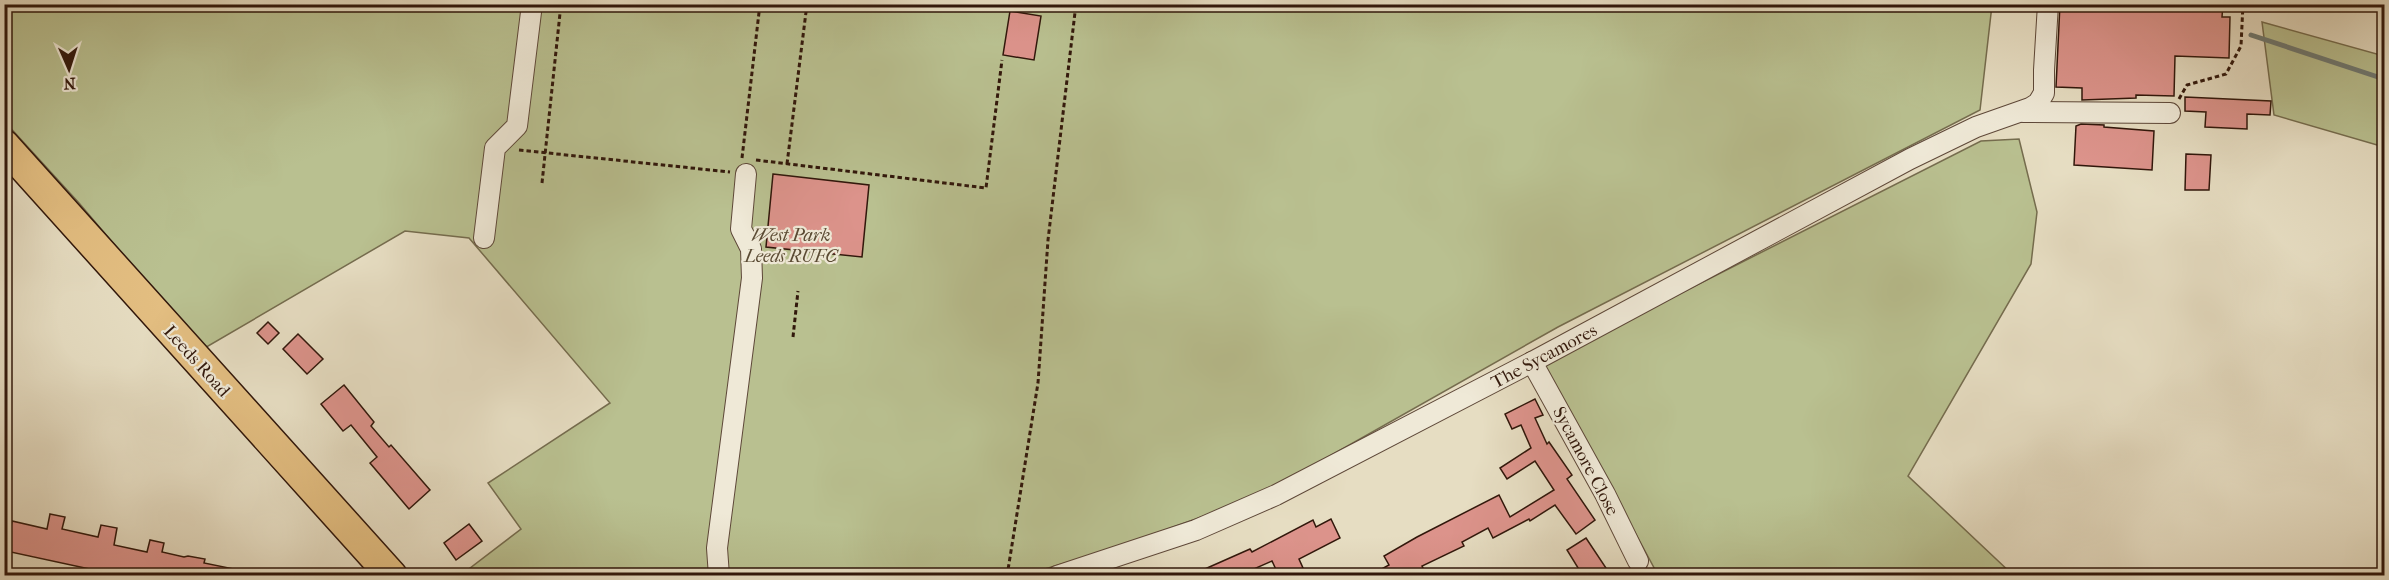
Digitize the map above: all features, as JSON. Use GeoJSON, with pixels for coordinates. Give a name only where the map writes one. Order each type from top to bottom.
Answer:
{"type":"FeatureCollection","features":[{"type":"Feature","properties":{"kind":"highway","name":"Leeds Road"},"geometry":{"type":"LineString","coordinates":[[4,145],[392,576]]}},
{"type":"Feature","properties":{"kind":"street"},"geometry":{"type":"LineString","coordinates":[[484,238],[495,148],[517,126],[532,4]]}},
{"type":"Feature","properties":{"kind":"street"},"geometry":{"type":"LineString","coordinates":[[2020,112],[2038,103],[2044,93],[2049,4]]}},
{"type":"Feature","properties":{"kind":"street"},"geometry":{"type":"LineString","coordinates":[[2020,112],[2170,113]]}},
{"type":"Feature","properties":{"kind":"street","name":"The Sycamores"},"geometry":{"type":"LineString","coordinates":[[1057,576],[1196,530],[1276,495],[1532,362],[1910,159],[1977,127],[2020,112]]}},
{"type":"Feature","properties":{"kind":"street"},"geometry":{"type":"LineString","coordinates":[[719,576],[717,548],[752,278],[751,249],[741,229],[747,169]]}},
{"type":"Feature","properties":{"kind":"street","name":"Sycamore Close"},"geometry":{"type":"LineString","coordinates":[[1532,362],[1605,494],[1638,561]]}},
{"type":"Feature","properties":{"kind":"path"},"geometry":{"type":"LineString","coordinates":[[542,183],[561,4]]}},
{"type":"Feature","properties":{"kind":"path"},"geometry":{"type":"LineString","coordinates":[[747,169],[760,4]]}},
{"type":"Feature","properties":{"kind":"path"},"geometry":{"type":"LineString","coordinates":[[787,164],[807,4]]}},
{"type":"Feature","properties":{"kind":"path"},"geometry":{"type":"LineString","coordinates":[[1007,576],[1038,383],[1048,240],[1076,4]]}},
{"type":"Feature","properties":{"kind":"path"},"geometry":{"type":"LineString","coordinates":[[2170,113],[2187,85],[2226,74],[2241,46],[2243,4]]}},
{"type":"Feature","properties":{"kind":"path"},"geometry":{"type":"LineString","coordinates":[[495,148],[747,169],[787,164],[986,188],[1002,60]]}},
{"type":"Feature","properties":{"kind":"path"},"geometry":{"type":"LineString","coordinates":[[793,337],[798,291]]}},
{"type":"Feature","properties":{"kind":"green space"},"geometry":{"type":"Polygon","coordinates":[[[5,5],[1992,5],[1980,110],[1558,327],[1291,478],[1218,511],[1115,548],[1025,575],[461,575],[521,529],[488,483],[610,403],[469,238],[405,231],[203,349],[79,203],[5,122],[5,5]]]}},
{"type":"Feature","properties":{"kind":"green space"},"geometry":{"type":"Polygon","coordinates":[[[2262,22],[2384,56],[2384,147],[2274,115],[2262,22]]]}},
{"type":"Feature","properties":{"kind":"green space"},"geometry":{"type":"Polygon","coordinates":[[[2019,139],[2037,212],[2031,264],[1908,476],[2013,575],[1658,575],[1543,363],[1981,141],[2019,139]]]}},
{"type":"Feature","properties":{"kind":"building"},"geometry":{"type":"Polygon","coordinates":[[[2060,4],[2223,4],[2222,17],[2230,17],[2229,58],[2175,56],[2174,96],[2136,95],[2136,98],[2082,100],[2082,88],[2056,87],[2060,4]]]}},
{"type":"Feature","properties":{"kind":"building"},"geometry":{"type":"Polygon","coordinates":[[[1010,11],[1041,16],[1034,60],[1003,55],[1010,11]]]}},
{"type":"Feature","properties":{"kind":"building"},"geometry":{"type":"Polygon","coordinates":[[[2185,97],[2271,101],[2270,115],[2247,114],[2247,129],[2205,127],[2206,112],[2185,111],[2185,97]]]}},
{"type":"Feature","properties":{"kind":"building"},"geometry":{"type":"Polygon","coordinates":[[[2081,124],[2154,131],[2152,170],[2074,165],[2076,126],[2081,124]]]}},
{"type":"Feature","properties":{"kind":"building"},"geometry":{"type":"Polygon","coordinates":[[[2186,154],[2211,155],[2209,190],[2185,190],[2186,154]]]}},
{"type":"Feature","properties":{"kind":"building","name":"West Park Leeds RUFC"},"geometry":{"type":"Polygon","coordinates":[[[773,174],[869,185],[862,257],[766,247],[773,174]]]}},
{"type":"Feature","properties":{"kind":"building"},"geometry":{"type":"Polygon","coordinates":[[[268,322],[279,333],[268,344],[257,333],[268,322]]]}},
{"type":"Feature","properties":{"kind":"building"},"geometry":{"type":"Polygon","coordinates":[[[298,334],[323,359],[307,374],[283,349],[298,334]]]}},
{"type":"Feature","properties":{"kind":"building"},"geometry":{"type":"Polygon","coordinates":[[[344,385],[374,422],[371,426],[389,447],[391,445],[430,490],[409,509],[370,463],[377,457],[351,425],[343,431],[321,404],[344,385]]]}},
{"type":"Feature","properties":{"kind":"building"},"geometry":{"type":"Polygon","coordinates":[[[1535,399],[1543,415],[1535,418],[1547,444],[1549,442],[1572,475],[1567,479],[1595,520],[1576,534],[1555,505],[1530,521],[1529,519],[1493,538],[1488,528],[1462,542],[1464,546],[1422,566],[1423,568],[1409,576],[1369,576],[1389,565],[1384,556],[1499,495],[1510,517],[1554,490],[1535,461],[1507,479],[1500,468],[1531,448],[1521,425],[1512,429],[1505,414],[1535,399]]]}},
{"type":"Feature","properties":{"kind":"building"},"geometry":{"type":"Polygon","coordinates":[[[50,514],[65,517],[62,529],[98,537],[101,525],[117,528],[114,545],[147,552],[150,540],[164,543],[162,552],[205,559],[204,563],[234,569],[234,576],[122,576],[6,551],[12,521],[47,529],[50,514]]]}},
{"type":"Feature","properties":{"kind":"building"},"geometry":{"type":"Polygon","coordinates":[[[1331,519],[1340,538],[1299,559],[1303,568],[1288,576],[1279,576],[1272,561],[1238,576],[1189,576],[1250,549],[1252,552],[1313,520],[1316,527],[1331,519]]]}},
{"type":"Feature","properties":{"kind":"building"},"geometry":{"type":"Polygon","coordinates":[[[469,524],[482,541],[456,560],[444,543],[469,524]]]}},
{"type":"Feature","properties":{"kind":"building"},"geometry":{"type":"Polygon","coordinates":[[[1586,538],[1606,568],[1594,576],[1583,576],[1567,550],[1586,538]]]}},
{"type":"Feature","properties":{"kind":"waterway"},"geometry":{"type":"LineString","coordinates":[[2251,35],[2378,77],[2384,81]]}}]}
